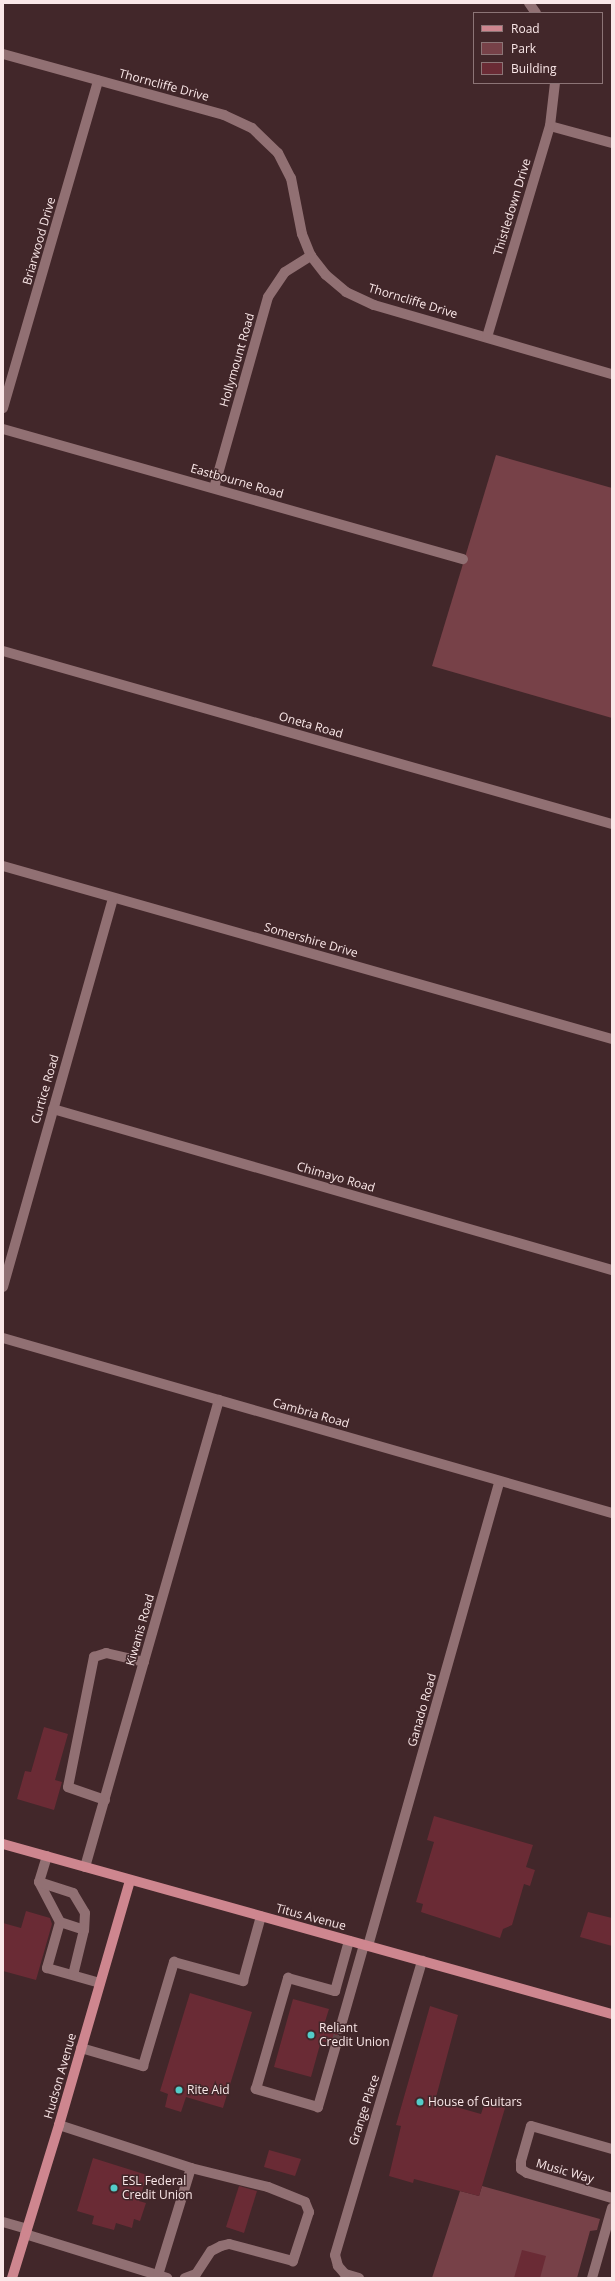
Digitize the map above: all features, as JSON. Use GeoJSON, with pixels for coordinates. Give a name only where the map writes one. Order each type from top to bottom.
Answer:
{"type":"FeatureCollection","features":[{"type":"Feature","properties":{"kind":"main road","name":"Titus Avenue"},"geometry":{"type":"LineString","coordinates":[[3,1844],[612,2014]]}},
{"type":"Feature","properties":{"kind":"main road","name":"Hudson Avenue"},"geometry":{"type":"LineString","coordinates":[[12,2278],[60,2125],[130,1880]]}},
{"type":"Feature","properties":{"kind":"street"},"geometry":{"type":"LineString","coordinates":[[529,3],[535,12]]}},
{"type":"Feature","properties":{"kind":"street","name":"Thorncliffe Drive"},"geometry":{"type":"LineString","coordinates":[[3,54],[224,115],[258,133],[278,153],[291,178],[302,234],[311,256],[326,275],[346,292],[374,305],[612,374]]}},
{"type":"Feature","properties":{"kind":"street","name":"Briarwood Drive"},"geometry":{"type":"LineString","coordinates":[[3,408],[98,81]]}},
{"type":"Feature","properties":{"kind":"street","name":"Thistledown Drive"},"geometry":{"type":"LineString","coordinates":[[487,337],[550,126],[555,84]]}},
{"type":"Feature","properties":{"kind":"street"},"geometry":{"type":"LineString","coordinates":[[550,126],[612,143]]}},
{"type":"Feature","properties":{"kind":"street","name":"Hollymount Road"},"geometry":{"type":"LineString","coordinates":[[214,488],[268,297],[285,272],[311,256]]}},
{"type":"Feature","properties":{"kind":"street","name":"Eastbourne Road"},"geometry":{"type":"LineString","coordinates":[[3,430],[463,559]]}},
{"type":"Feature","properties":{"kind":"street","name":"Oneta Road"},"geometry":{"type":"LineString","coordinates":[[3,651],[612,824]]}},
{"type":"Feature","properties":{"kind":"street","name":"Somershire Drive"},"geometry":{"type":"LineString","coordinates":[[3,866],[612,1039]]}},
{"type":"Feature","properties":{"kind":"street","name":"Curtice Road"},"geometry":{"type":"LineString","coordinates":[[3,1287],[113,898]]}},
{"type":"Feature","properties":{"kind":"street","name":"Chimayo Road"},"geometry":{"type":"LineString","coordinates":[[53,1109],[612,1270]]}},
{"type":"Feature","properties":{"kind":"street","name":"Cambria Road"},"geometry":{"type":"LineString","coordinates":[[3,1338],[612,1512]]}},
{"type":"Feature","properties":{"kind":"street","name":"Kiwanis Road"},"geometry":{"type":"LineString","coordinates":[[85,1867],[219,1400]]}},
{"type":"Feature","properties":{"kind":"street","name":"Ganado Road"},"geometry":{"type":"LineString","coordinates":[[340,2029],[366,1945],[500,1481]]}},
{"type":"Feature","properties":{"kind":"street"},"geometry":{"type":"LineString","coordinates":[[104,1800],[68,1787],[94,1657],[106,1653],[144,1662]]}},
{"type":"Feature","properties":{"kind":"street"},"geometry":{"type":"LineString","coordinates":[[47,1856],[38,1882],[60,1922],[84,1930]]}},
{"type":"Feature","properties":{"kind":"street"},"geometry":{"type":"LineString","coordinates":[[38,1882],[73,1893],[85,1913],[84,1930],[73,1975]]}},
{"type":"Feature","properties":{"kind":"street"},"geometry":{"type":"LineString","coordinates":[[81,2048],[142,2066],[174,1962],[244,1981],[261,1916]]}},
{"type":"Feature","properties":{"kind":"street"},"geometry":{"type":"LineString","coordinates":[[60,1922],[47,1968],[100,1983]]}},
{"type":"Feature","properties":{"kind":"street"},"geometry":{"type":"LineString","coordinates":[[336,2045],[318,2107],[256,2089],[288,1978],[335,1991],[349,1940]]}},
{"type":"Feature","properties":{"kind":"street","name":"Grange Place"},"geometry":{"type":"LineString","coordinates":[[359,2278],[345,2274],[338,2266],[335,2255],[422,1961]]}},
{"type":"Feature","properties":{"kind":"street"},"geometry":{"type":"LineString","coordinates":[[60,2125],[191,2168],[268,2187],[305,2202],[309,2212],[293,2261],[229,2244],[211,2251],[196,2274],[184,2278]]}},
{"type":"Feature","properties":{"kind":"street","name":"Music Way"},"geometry":{"type":"LineString","coordinates":[[612,2149],[531,2126],[521,2169],[527,2173],[612,2198]]}},
{"type":"Feature","properties":{"kind":"street"},"geometry":{"type":"LineString","coordinates":[[3,2222],[26,2232],[163,2276],[191,2168]]}},
{"type":"Feature","properties":{"kind":"street"},"geometry":{"type":"LineString","coordinates":[[592,2278],[612,2208]]}},
{"type":"Feature","properties":{"kind":"green space"},"geometry":{"type":"Polygon","coordinates":[[[496,455],[612,488],[612,718],[432,666],[496,455]]]}},
{"type":"Feature","properties":{"kind":"green space"},"geometry":{"type":"Polygon","coordinates":[[[482,2186],[600,2219],[597,2230],[590,2231],[577,2278],[432,2278],[460,2191],[479,2196],[482,2186]]]}},
{"type":"Feature","properties":{"kind":"building"},"geometry":{"type":"Polygon","coordinates":[[[44,1727],[68,1734],[55,1780],[62,1782],[54,1810],[17,1799],[25,1771],[31,1772],[44,1727]]]}},
{"type":"Feature","properties":{"kind":"building"},"geometry":{"type":"Polygon","coordinates":[[[434,1816],[533,1845],[526,1867],[535,1870],[530,1886],[524,1884],[512,1925],[503,1929],[500,1938],[421,1912],[423,1904],[416,1902],[434,1842],[427,1840],[434,1816]]]}},
{"type":"Feature","properties":{"kind":"building"},"geometry":{"type":"Polygon","coordinates":[[[26,1911],[50,1918],[52,1924],[36,1980],[3,1971],[3,1923],[21,1928],[26,1911]]]}},
{"type":"Feature","properties":{"kind":"building"},"geometry":{"type":"Polygon","coordinates":[[[588,1912],[612,1918],[612,1946],[580,1937],[588,1912]]]}},
{"type":"Feature","properties":{"kind":"building","name":"Rite Aid"},"geometry":{"type":"Polygon","coordinates":[[[190,1993],[252,2012],[223,2108],[186,2097],[181,2112],[165,2107],[168,2094],[160,2091],[190,1993]]]}},
{"type":"Feature","properties":{"kind":"building","name":"Reliant Credit Union"},"geometry":{"type":"Polygon","coordinates":[[[293,1999],[329,2009],[324,2025],[334,2027],[338,2035],[330,2043],[321,2041],[311,2077],[274,2067],[293,1999]]]}},
{"type":"Feature","properties":{"kind":"building","name":"House of Guitars"},"geometry":{"type":"Polygon","coordinates":[[[430,2006],[458,2015],[435,2101],[481,2114],[485,2102],[505,2108],[479,2196],[414,2179],[413,2183],[389,2176],[401,2126],[396,2125],[430,2006]]]}},
{"type":"Feature","properties":{"kind":"building"},"geometry":{"type":"Polygon","coordinates":[[[269,2150],[301,2159],[295,2176],[264,2167],[269,2150]]]}},
{"type":"Feature","properties":{"kind":"building","name":"ESL Federal Credit Union"},"geometry":{"type":"Polygon","coordinates":[[[93,2158],[147,2175],[139,2201],[146,2203],[140,2221],[134,2219],[132,2228],[116,2223],[114,2230],[92,2224],[94,2216],[77,2211],[93,2158]]]}},
{"type":"Feature","properties":{"kind":"building"},"geometry":{"type":"Polygon","coordinates":[[[239,2186],[257,2191],[244,2233],[226,2227],[239,2186]]]}},
{"type":"Feature","properties":{"kind":"building"},"geometry":{"type":"Polygon","coordinates":[[[522,2250],[546,2256],[540,2278],[514,2278],[522,2250]]]}},
{"type":"Feature","properties":{"kind":"tunnel"},"geometry":{"type":"LineString","coordinates":[[336,2045],[340,2029]]}},
{"type":"Feature","properties":{"kind":"place","name":"Reliant Credit Union"},"geometry":{"type":"Point","coordinates":[311,2035]}},
{"type":"Feature","properties":{"kind":"place","name":"Rite Aid"},"geometry":{"type":"Point","coordinates":[179,2090]}},
{"type":"Feature","properties":{"kind":"place","name":"House of Guitars"},"geometry":{"type":"Point","coordinates":[420,2102]}},
{"type":"Feature","properties":{"kind":"place","name":"ESL Federal Credit Union"},"geometry":{"type":"Point","coordinates":[114,2188]}}]}
